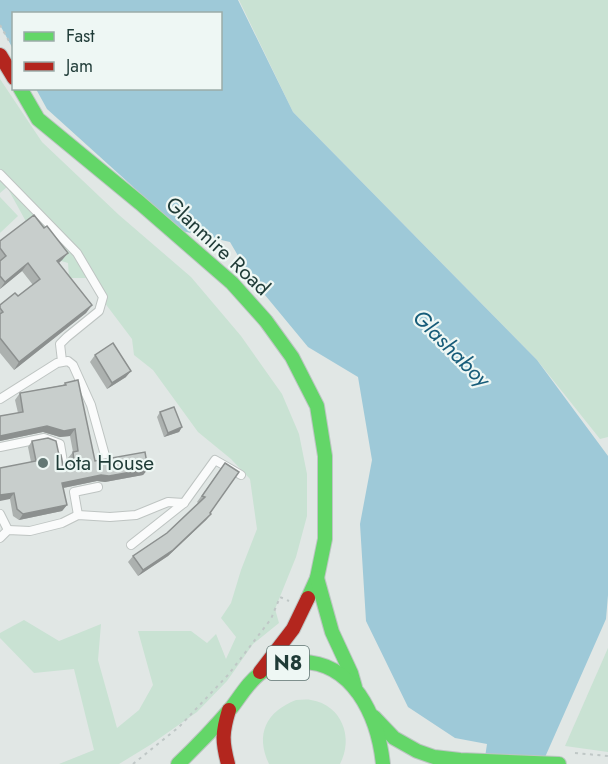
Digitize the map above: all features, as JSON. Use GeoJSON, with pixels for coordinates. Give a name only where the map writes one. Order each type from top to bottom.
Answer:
{"type":"FeatureCollection","features":[{"type":"Feature","properties":{"kind":"main road"},"geometry":{"type":"LineString","coordinates":[[0,55],[12,75]]}},
{"type":"Feature","properties":{"kind":"main road","name":"Glanmire Road"},"geometry":{"type":"LineString","coordinates":[[21,90],[38,119],[232,283],[266,321],[292,357],[316,406],[325,456],[325,538],[316,578],[300,617],[260,673]]}},
{"type":"Feature","properties":{"kind":"main road"},"geometry":{"type":"LineString","coordinates":[[316,578],[332,632],[357,691]]}},
{"type":"Feature","properties":{"kind":"main road","name":"N8"},"geometry":{"type":"LineString","coordinates":[[178,764],[200,743],[260,673],[283,663],[307,661],[330,667],[347,678],[357,691],[369,712],[377,734],[383,764]]}},
{"type":"Feature","properties":{"kind":"main road","name":"N8"},"geometry":{"type":"LineString","coordinates":[[228,764],[224,749],[223,729],[229,710]]}},
{"type":"Feature","properties":{"kind":"main road","name":"N8"},"geometry":{"type":"LineString","coordinates":[[369,712],[394,738],[417,752],[434,757],[559,764]]}},
{"type":"Feature","properties":{"kind":"lane"},"geometry":{"type":"LineString","coordinates":[[0,174],[76,253],[102,297],[99,311],[60,344],[62,361]]}},
{"type":"Feature","properties":{"kind":"lane"},"geometry":{"type":"LineString","coordinates":[[0,399],[57,363],[68,361],[73,365],[91,405],[106,459]]}},
{"type":"Feature","properties":{"kind":"lane"},"geometry":{"type":"LineString","coordinates":[[0,447],[44,438],[60,444],[64,468]]}},
{"type":"Feature","properties":{"kind":"lane"},"geometry":{"type":"LineString","coordinates":[[131,545],[184,503],[215,460],[241,475]]}},
{"type":"Feature","properties":{"kind":"lane"},"geometry":{"type":"LineString","coordinates":[[78,515],[74,492],[98,487]]}},
{"type":"Feature","properties":{"kind":"lane"},"geometry":{"type":"LineString","coordinates":[[0,538],[8,530],[30,531],[62,523],[78,515],[110,517],[136,515],[168,502],[184,503]]}},
{"type":"Feature","properties":{"kind":"lane"},"geometry":{"type":"LineString","coordinates":[[0,514],[8,530]]}},
{"type":"Feature","properties":{"kind":"path"},"geometry":{"type":"LineString","coordinates":[[0,25],[9,41]]}},
{"type":"Feature","properties":{"kind":"path"},"geometry":{"type":"LineString","coordinates":[[133,764],[179,727],[228,675],[271,619],[280,597],[289,601]]}},
{"type":"Feature","properties":{"kind":"path"},"geometry":{"type":"LineString","coordinates":[[569,753],[608,756]]}},
{"type":"Feature","properties":{"kind":"green space"},"geometry":{"type":"Polygon","coordinates":[[[239,0],[608,0],[608,437],[600,439],[537,360],[293,112],[239,0]]]}},
{"type":"Feature","properties":{"kind":"green space"},"geometry":{"type":"Polygon","coordinates":[[[0,79],[42,142],[119,215],[191,277],[241,336],[282,394],[299,434],[307,474],[307,516],[296,557],[275,609],[279,623],[253,644],[227,681],[197,712],[119,764],[59,764],[94,750],[74,669],[34,673],[0,638],[0,633],[24,620],[59,641],[101,624],[98,660],[117,728],[139,710],[153,685],[138,631],[191,631],[207,643],[216,634],[226,659],[236,637],[221,618],[231,603],[257,529],[250,479],[231,459],[198,432],[153,370],[134,355],[132,339],[86,278],[69,278],[68,263],[51,258],[29,227],[7,187],[0,193],[0,79]]]}},
{"type":"Feature","properties":{"kind":"green space"},"geometry":{"type":"Polygon","coordinates":[[[0,197],[18,216],[0,233],[0,197]]]}},
{"type":"Feature","properties":{"kind":"green space"},"geometry":{"type":"Polygon","coordinates":[[[608,648],[608,752],[565,746],[608,648]]]}},
{"type":"Feature","properties":{"kind":"green space"},"geometry":{"type":"Polygon","coordinates":[[[296,700],[322,703],[331,708],[337,716],[342,724],[346,744],[340,764],[269,764],[263,743],[266,725],[277,711],[296,700]]]}},
{"type":"Feature","properties":{"kind":"water","name":"Glashaboy"},"geometry":{"type":"Polygon","coordinates":[[[0,0],[238,0],[293,112],[537,360],[608,456],[606,619],[542,764],[484,764],[487,744],[455,738],[408,707],[366,621],[360,524],[372,460],[358,377],[308,347],[251,278],[230,242],[182,231],[47,109],[37,90],[222,90],[222,12],[12,12],[12,47],[0,25],[0,0]]]}},
{"type":"Feature","properties":{"kind":"building"},"geometry":{"type":"Polygon","coordinates":[[[34,215],[44,228],[47,226],[68,253],[57,261],[92,305],[19,362],[0,338],[0,314],[3,312],[0,305],[15,293],[18,296],[40,279],[28,263],[5,282],[0,276],[0,261],[6,256],[0,248],[0,241],[34,215]]]}},
{"type":"Feature","properties":{"kind":"building"},"geometry":{"type":"Polygon","coordinates":[[[113,343],[131,371],[112,383],[95,355],[113,343]]]}},
{"type":"Feature","properties":{"kind":"building"},"geometry":{"type":"Polygon","coordinates":[[[78,380],[95,461],[145,452],[148,469],[62,483],[67,505],[23,514],[17,509],[14,493],[0,495],[0,468],[36,461],[32,441],[48,438],[56,441],[63,465],[72,467],[73,452],[78,451],[75,429],[64,431],[47,426],[0,436],[0,416],[23,412],[20,393],[66,385],[65,383],[78,380]]]}},
{"type":"Feature","properties":{"kind":"building"},"geometry":{"type":"Polygon","coordinates":[[[174,407],[182,427],[168,433],[160,412],[174,407]]]}},
{"type":"Feature","properties":{"kind":"building"},"geometry":{"type":"Polygon","coordinates":[[[225,463],[239,472],[211,514],[173,550],[143,570],[133,556],[167,533],[205,497],[202,496],[225,463]]]}},
{"type":"Feature","properties":{"kind":"traffic: fast"},"geometry":{"type":"LineString","coordinates":[[21,90],[38,119],[232,283],[266,321],[292,357],[317,406],[325,456],[325,539],[317,578],[308,598]]}},
{"type":"Feature","properties":{"kind":"traffic: fast"},"geometry":{"type":"LineString","coordinates":[[317,578],[332,632],[355,687]]}},
{"type":"Feature","properties":{"kind":"traffic: fast"},"geometry":{"type":"LineString","coordinates":[[178,764],[219,722],[258,675],[274,666],[297,662],[317,664],[333,670],[348,681],[359,694],[375,728],[383,764]]}},
{"type":"Feature","properties":{"kind":"traffic: fast"},"geometry":{"type":"LineString","coordinates":[[374,717],[394,738],[417,751],[434,757],[559,764]]}},
{"type":"Feature","properties":{"kind":"traffic: jam"},"geometry":{"type":"LineString","coordinates":[[0,55],[12,75]]}},
{"type":"Feature","properties":{"kind":"traffic: jam"},"geometry":{"type":"LineString","coordinates":[[260,672],[293,629],[308,598]]}},
{"type":"Feature","properties":{"kind":"traffic: jam"},"geometry":{"type":"LineString","coordinates":[[228,764],[224,737],[229,710]]}},
{"type":"Feature","properties":{"kind":"place","name":"Lota House"},"geometry":{"type":"Point","coordinates":[43,463]}}]}
